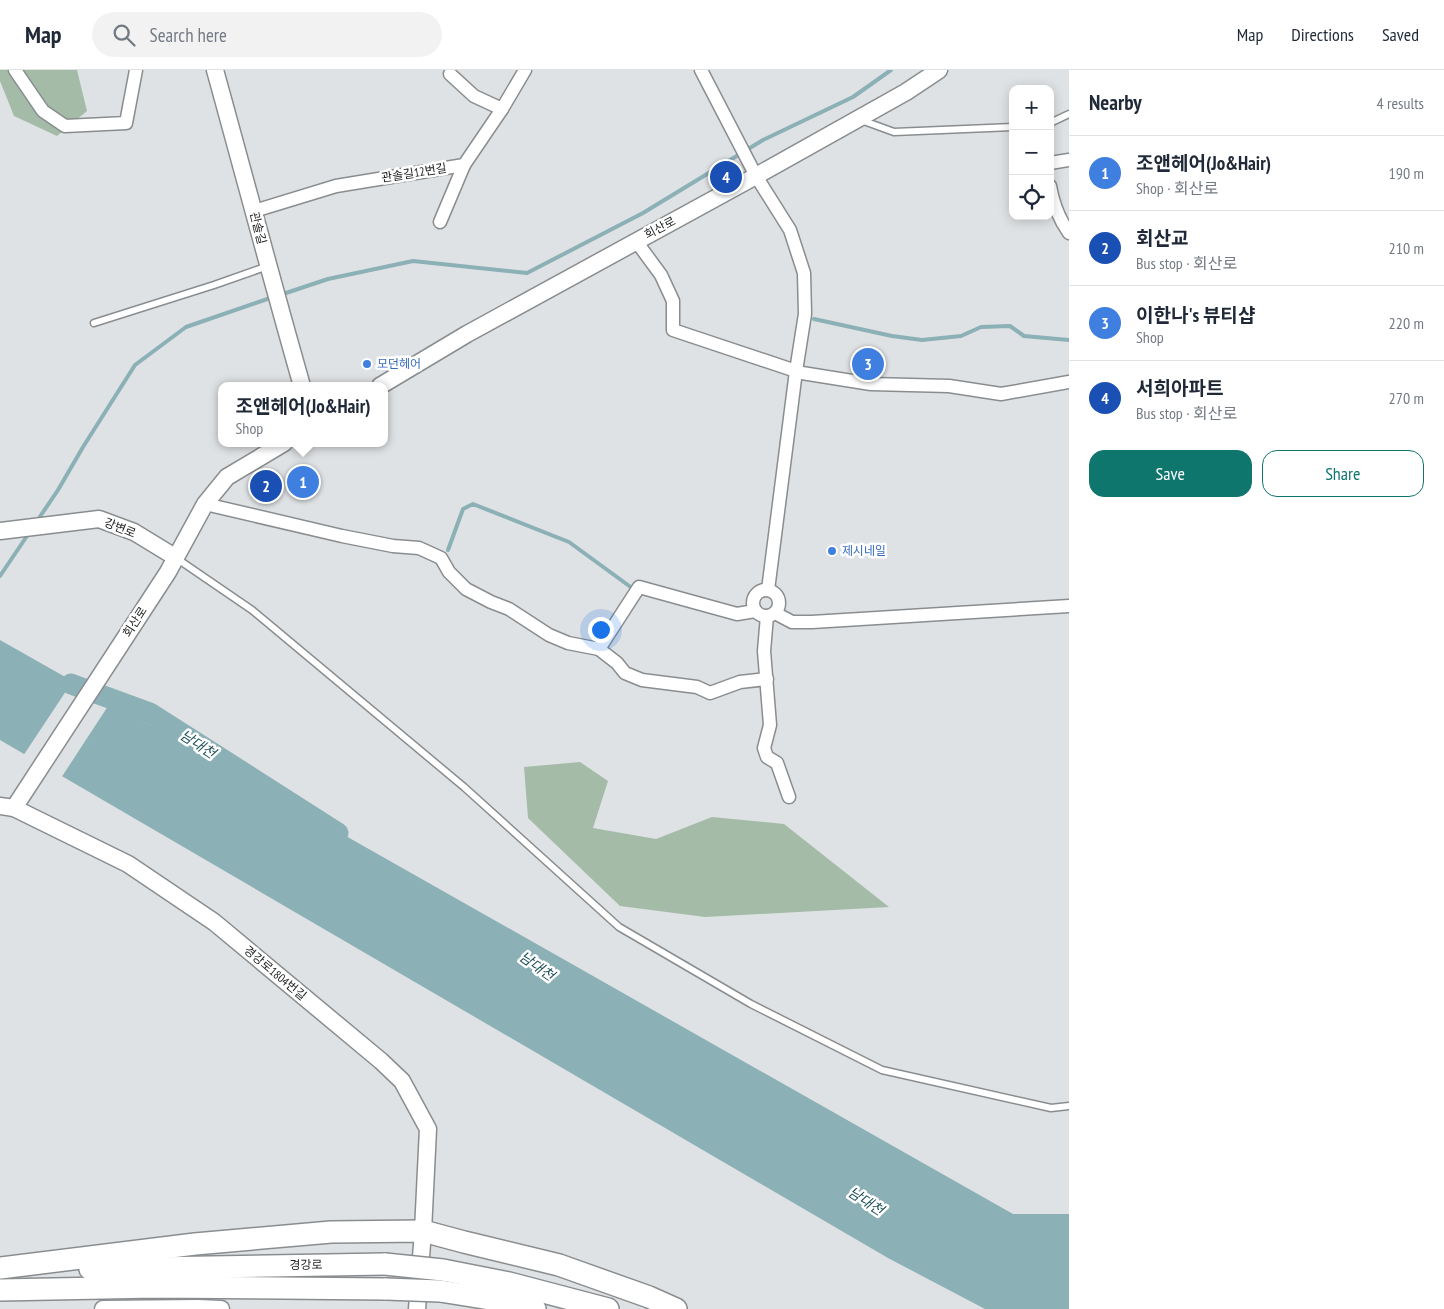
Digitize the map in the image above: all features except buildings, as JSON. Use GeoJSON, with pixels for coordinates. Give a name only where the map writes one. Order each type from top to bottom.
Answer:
{"type":"FeatureCollection","features":[{"type":"Feature","properties":{"kind":"highway"},"geometry":{"type":"LineString","coordinates":[[0,1268],[195,1244],[331,1232],[423,1230],[559,1265],[649,1297],[676,1309]]}},
{"type":"Feature","properties":{"kind":"highway","name":"경강로"},"geometry":{"type":"LineString","coordinates":[[0,1268],[48,1270],[384,1264],[443,1270],[509,1283],[608,1309]]}},
{"type":"Feature","properties":{"kind":"highway","name":"경강로"},"geometry":{"type":"LineString","coordinates":[[0,1290],[155,1288],[386,1289],[440,1291],[496,1300],[535,1309]]}},
{"type":"Feature","properties":{"kind":"street"},"geometry":{"type":"LineString","coordinates":[[15,70],[43,111],[65,126],[126,123],[136,70]]}},
{"type":"Feature","properties":{"kind":"street","name":"관솔길"},"geometry":{"type":"LineString","coordinates":[[215,70],[301,382]]}},
{"type":"Feature","properties":{"kind":"street","name":"관솔길12번길"},"geometry":{"type":"LineString","coordinates":[[254,211],[336,186],[464,166],[502,109],[524,70]]}},
{"type":"Feature","properties":{"kind":"street"},"geometry":{"type":"LineString","coordinates":[[701,70],[756,176],[790,230],[804,273],[805,314],[768,590]]}},
{"type":"Feature","properties":{"kind":"street","name":"회산로"},"geometry":{"type":"LineString","coordinates":[[387,382],[467,334],[906,92],[938,70]]}},
{"type":"Feature","properties":{"kind":"street"},"geometry":{"type":"LineString","coordinates":[[450,74],[474,96],[502,109]]}},
{"type":"Feature","properties":{"kind":"street"},"geometry":{"type":"LineString","coordinates":[[1054,162],[1069,160]]}},
{"type":"Feature","properties":{"kind":"street"},"geometry":{"type":"LineString","coordinates":[[440,222],[464,166]]}},
{"type":"Feature","properties":{"kind":"street"},"geometry":{"type":"LineString","coordinates":[[1054,204],[1069,233]]}},
{"type":"Feature","properties":{"kind":"street"},"geometry":{"type":"LineString","coordinates":[[636,241],[661,275],[673,301],[673,330],[796,371],[871,384],[949,386],[1000,394],[1069,382]]}},
{"type":"Feature","properties":{"kind":"street","name":"회산로"},"geometry":{"type":"LineString","coordinates":[[0,817],[7,807],[25,793],[171,564],[205,504],[227,477],[277,447]]}},
{"type":"Feature","properties":{"kind":"street"},"geometry":{"type":"LineString","coordinates":[[205,504],[342,536],[393,546],[419,548],[441,558],[449,572],[466,589],[509,609],[549,635],[568,644],[599,649],[617,663],[625,673],[642,680],[697,687],[710,693],[740,682],[766,679]]}},
{"type":"Feature","properties":{"kind":"street","name":"강변로"},"geometry":{"type":"LineString","coordinates":[[0,531],[99,519],[134,532],[171,564]]}},
{"type":"Feature","properties":{"kind":"street"},"geometry":{"type":"LineString","coordinates":[[599,649],[639,588],[737,614],[766,613],[779,605],[775,594],[768,590],[759,592],[753,598],[753,607],[766,613],[792,622],[1069,606]]}},
{"type":"Feature","properties":{"kind":"street"},"geometry":{"type":"LineString","coordinates":[[766,613],[764,651],[770,725],[764,748],[767,757],[777,763],[790,798]]}},
{"type":"Feature","properties":{"kind":"street","name":"경강로1804번길"},"geometry":{"type":"LineString","coordinates":[[7,807],[128,864],[214,922],[381,1061],[402,1081],[428,1129],[417,1309]]}},
{"type":"Feature","properties":{"kind":"street"},"geometry":{"type":"LineString","coordinates":[[103,1309],[221,1309]]}},
{"type":"Feature","properties":{"kind":"lane"},"geometry":{"type":"LineString","coordinates":[[1054,121],[1069,114]]}},
{"type":"Feature","properties":{"kind":"lane"},"geometry":{"type":"LineString","coordinates":[[857,119],[894,132],[1009,127]]}},
{"type":"Feature","properties":{"kind":"lane"},"geometry":{"type":"LineString","coordinates":[[94,322],[214,285],[268,266]]}},
{"type":"Feature","properties":{"kind":"lane"},"geometry":{"type":"LineString","coordinates":[[171,564],[252,610],[464,787],[619,927],[751,1004],[882,1070],[1051,1108],[1069,1106]]}},
{"type":"Feature","properties":{"kind":"green space"},"geometry":{"type":"Polygon","coordinates":[[[0,70],[77,70],[87,111],[57,136],[14,116],[0,81],[0,70]]]}},
{"type":"Feature","properties":{"kind":"green space"},"geometry":{"type":"Polygon","coordinates":[[[580,762],[608,781],[593,828],[656,839],[712,817],[784,824],[889,907],[705,917],[620,906],[528,818],[524,767],[580,762]]]}},
{"type":"Feature","properties":{"kind":"water"},"geometry":{"type":"Polygon","coordinates":[[[0,640],[1013,1214],[1069,1214],[1069,1309],[985,1309],[888,1258],[0,740],[0,640]]]}},
{"type":"Feature","properties":{"kind":"pier"},"geometry":{"type":"Polygon","coordinates":[[[74,679],[112,700],[61,778],[23,756],[74,679]]]}},
{"type":"Feature","properties":{"kind":"waterway"},"geometry":{"type":"LineString","coordinates":[[280,295],[328,279],[413,261],[527,273],[643,213],[763,140],[853,97],[891,70]]}},
{"type":"Feature","properties":{"kind":"waterway"},"geometry":{"type":"LineString","coordinates":[[37,521],[135,365],[186,327],[273,297]]}},
{"type":"Feature","properties":{"kind":"waterway"},"geometry":{"type":"LineString","coordinates":[[814,319],[892,336],[922,340],[961,336],[981,327],[1010,326],[1024,336],[1069,340]]}},
{"type":"Feature","properties":{"kind":"waterway"},"geometry":{"type":"LineString","coordinates":[[448,550],[463,509],[473,504],[569,542],[632,588]]}},
{"type":"Feature","properties":{"kind":"waterway"},"geometry":{"type":"LineString","coordinates":[[0,576],[29,533]]}},
{"type":"Feature","properties":{"kind":"waterway","name":"남대천"},"geometry":{"type":"LineString","coordinates":[[71,684],[150,713],[338,833]]}},
{"type":"Feature","properties":{"kind":"place","name":"서희아파트"},"geometry":{"type":"Point","coordinates":[726,177]}},
{"type":"Feature","properties":{"kind":"place","name":"모던헤어"},"geometry":{"type":"Point","coordinates":[367,364]}},
{"type":"Feature","properties":{"kind":"place","name":"이한나's 뷰티샵"},"geometry":{"type":"Point","coordinates":[868,364]}},
{"type":"Feature","properties":{"kind":"place","name":"조앤헤어(Jo&Hair)"},"geometry":{"type":"Point","coordinates":[303,482]}},
{"type":"Feature","properties":{"kind":"place","name":"회산교"},"geometry":{"type":"Point","coordinates":[266,486]}},
{"type":"Feature","properties":{"kind":"place","name":"제시네일"},"geometry":{"type":"Point","coordinates":[832,551]}}]}
